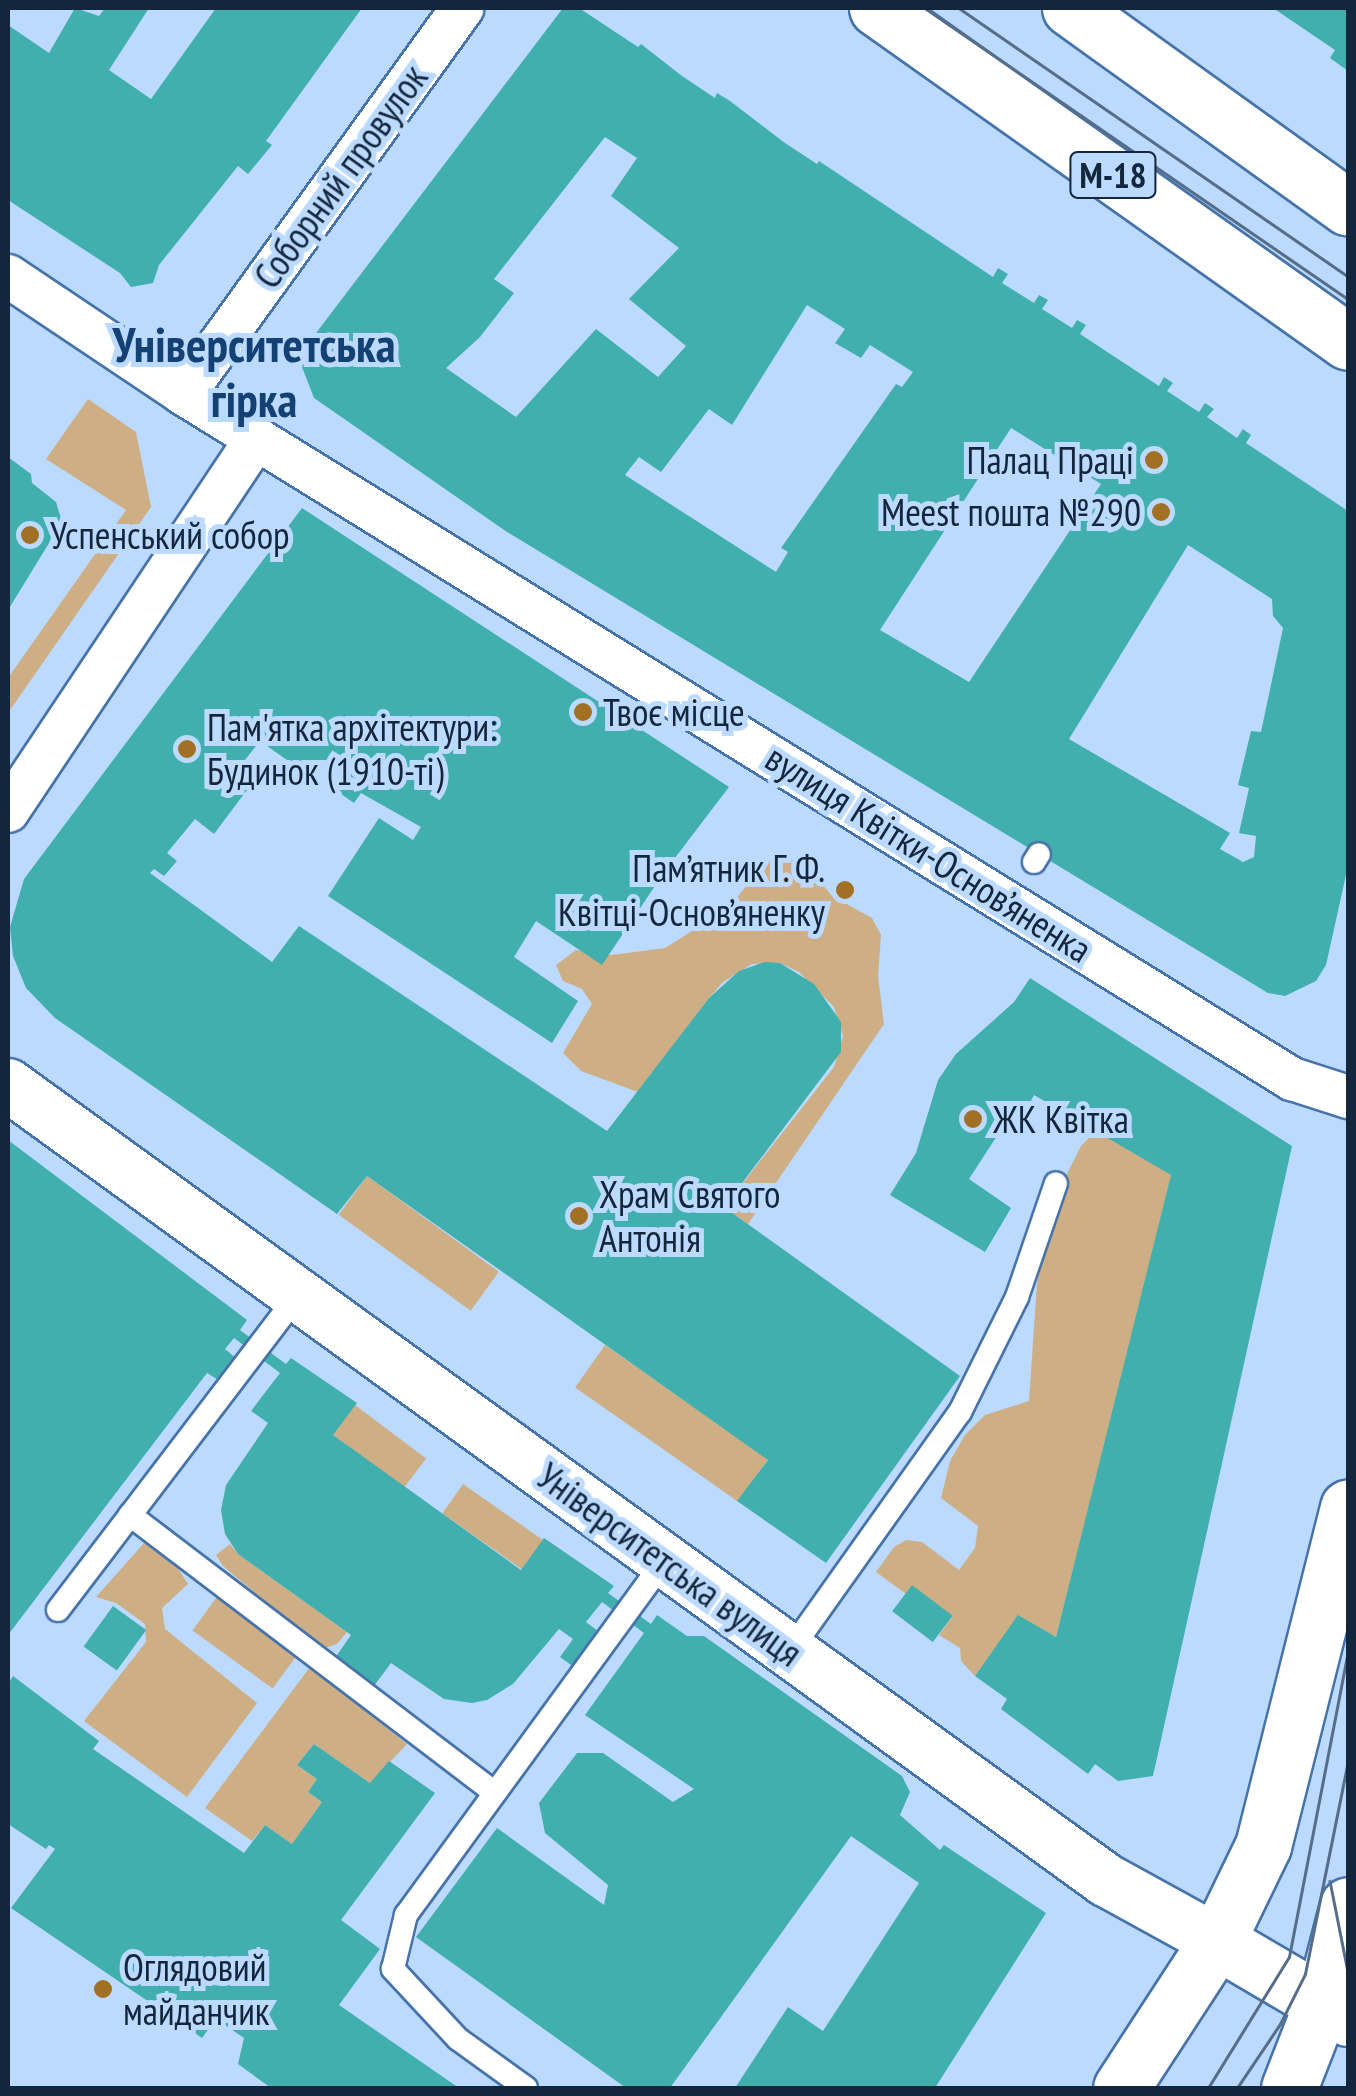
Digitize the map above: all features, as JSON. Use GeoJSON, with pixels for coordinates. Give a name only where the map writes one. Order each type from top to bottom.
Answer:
{"type":"FeatureCollection","features":[{"type":"Feature","properties":{"kind":"main road","name":"М-18"},"geometry":{"type":"LineString","coordinates":[[877,8],[1348,342]]}},
{"type":"Feature","properties":{"kind":"main road"},"geometry":{"type":"LineString","coordinates":[[1070,8],[1348,208]]}},
{"type":"Feature","properties":{"kind":"main road"},"geometry":{"type":"LineString","coordinates":[[1121,2088],[1217,1942],[1263,1846],[1348,1506]]}},
{"type":"Feature","properties":{"kind":"main road"},"geometry":{"type":"LineString","coordinates":[[1288,2088],[1336,2010],[1348,1905]]}},
{"type":"Feature","properties":{"kind":"main road","name":"Університетська вулиця"},"geometry":{"type":"LineString","coordinates":[[1217,1942],[1336,2010]]}},
{"type":"Feature","properties":{"kind":"street","name":"Соборний провулок"},"geometry":{"type":"LineString","coordinates":[[184,394],[462,8]]}},
{"type":"Feature","properties":{"kind":"street","name":"вулиця Квітки-Основ’яненка"},"geometry":{"type":"LineString","coordinates":[[8,276],[184,394],[1292,1079],[1348,1097]]}},
{"type":"Feature","properties":{"kind":"street"},"geometry":{"type":"LineString","coordinates":[[8,811],[256,438]]}},
{"type":"Feature","properties":{"kind":"street","name":"Університетська вулиця"},"geometry":{"type":"LineString","coordinates":[[8,1084],[1106,1880],[1217,1942]]}},
{"type":"Feature","properties":{"kind":"lane"},"geometry":{"type":"LineString","coordinates":[[790,1651],[960,1412],[1017,1297],[1056,1183]]}},
{"type":"Feature","properties":{"kind":"lane"},"geometry":{"type":"LineString","coordinates":[[58,1610],[299,1294]]}},
{"type":"Feature","properties":{"kind":"lane"},"geometry":{"type":"LineString","coordinates":[[130,1515],[494,1792]]}},
{"type":"Feature","properties":{"kind":"lane"},"geometry":{"type":"LineString","coordinates":[[526,2088],[458,2039],[393,1969],[406,1916],[664,1561]]}},
{"type":"Feature","properties":{"kind":"shaded area"},"geometry":{"type":"Polygon","coordinates":[[[88,399],[136,432],[151,507],[8,713],[8,678],[126,510],[46,459],[88,399]]]}},
{"type":"Feature","properties":{"kind":"shaded area"},"geometry":{"type":"Polygon","coordinates":[[[771,857],[803,861],[832,896],[872,918],[881,935],[878,976],[884,1024],[748,1224],[724,1207],[834,1067],[843,1036],[834,1007],[799,972],[780,963],[752,964],[723,982],[638,1092],[581,1071],[563,1053],[592,1004],[582,989],[563,981],[556,965],[576,950],[612,955],[665,948],[727,909],[771,857]]]}},
{"type":"Feature","properties":{"kind":"shaded area"},"geometry":{"type":"Polygon","coordinates":[[[1098,1129],[1171,1175],[1164,1209],[1056,1637],[1018,1616],[975,1676],[961,1661],[960,1648],[939,1635],[953,1616],[906,1594],[876,1572],[894,1547],[906,1540],[922,1542],[959,1570],[975,1548],[978,1526],[941,1498],[950,1461],[965,1435],[985,1415],[1029,1401],[1037,1284],[1055,1198],[1081,1146],[1098,1129]]]}},
{"type":"Feature","properties":{"kind":"shaded area"},"geometry":{"type":"Polygon","coordinates":[[[367,1176],[499,1272],[471,1311],[339,1215],[367,1176]]]}},
{"type":"Feature","properties":{"kind":"shaded area"},"geometry":{"type":"Polygon","coordinates":[[[605,1345],[768,1459],[738,1502],[575,1388],[605,1345]]]}},
{"type":"Feature","properties":{"kind":"shaded area"},"geometry":{"type":"Polygon","coordinates":[[[355,1405],[426,1459],[404,1488],[333,1435],[355,1405]]]}},
{"type":"Feature","properties":{"kind":"shaded area"},"geometry":{"type":"Polygon","coordinates":[[[463,1484],[543,1540],[523,1570],[442,1513],[463,1484]]]}},
{"type":"Feature","properties":{"kind":"shaded area"},"geometry":{"type":"Polygon","coordinates":[[[144,1543],[170,1556],[188,1584],[162,1608],[165,1629],[257,1703],[187,1797],[84,1721],[146,1642],[145,1624],[116,1603],[96,1597],[144,1543]]]}},
{"type":"Feature","properties":{"kind":"shaded area"},"geometry":{"type":"Polygon","coordinates":[[[230,1544],[238,1554],[347,1632],[337,1644],[322,1649],[223,1566],[216,1555],[230,1544]]]}},
{"type":"Feature","properties":{"kind":"shaded area"},"geometry":{"type":"Polygon","coordinates":[[[219,1594],[299,1652],[273,1689],[193,1630],[219,1594]]]}},
{"type":"Feature","properties":{"kind":"shaded area"},"geometry":{"type":"Polygon","coordinates":[[[310,1667],[407,1744],[370,1783],[314,1744],[297,1765],[317,1779],[308,1792],[322,1802],[292,1844],[265,1825],[252,1841],[205,1808],[310,1667]]]}},
{"type":"Feature","properties":{"kind":"building"},"geometry":{"type":"Polygon","coordinates":[[[75,8],[99,16],[105,8],[149,8],[109,70],[151,99],[216,8],[362,8],[266,141],[272,145],[248,174],[238,166],[159,265],[153,283],[131,287],[120,273],[8,200],[8,25],[49,53],[75,8]]]}},
{"type":"Feature","properties":{"kind":"building"},"geometry":{"type":"Polygon","coordinates":[[[563,8],[579,8],[638,47],[641,44],[715,98],[717,93],[730,101],[785,143],[817,164],[819,161],[993,277],[998,268],[1008,274],[1002,283],[1034,303],[1039,295],[1048,300],[1042,309],[1072,328],[1077,320],[1086,325],[1080,334],[1159,386],[1164,377],[1173,383],[1167,391],[1199,412],[1205,403],[1214,409],[1207,417],[1237,438],[1243,429],[1251,435],[1246,443],[1348,511],[1348,866],[1326,965],[1316,981],[1285,996],[1268,993],[507,532],[314,398],[302,367],[310,341],[563,8]],[[605,137],[494,279],[514,293],[480,337],[446,368],[516,417],[596,329],[658,377],[686,346],[629,299],[679,248],[611,196],[637,158],[605,137]],[[807,305],[732,425],[709,409],[661,472],[639,457],[625,475],[776,572],[788,552],[781,548],[896,384],[902,387],[913,372],[870,345],[861,358],[835,343],[845,329],[807,305]],[[1011,428],[880,630],[969,682],[1101,484],[1011,428]],[[1188,545],[1069,739],[1230,833],[1220,849],[1243,862],[1254,857],[1256,836],[1239,833],[1249,788],[1238,785],[1251,731],[1261,732],[1283,628],[1273,616],[1272,599],[1188,545]]]}},
{"type":"Feature","properties":{"kind":"building"},"geometry":{"type":"Polygon","coordinates":[[[1273,8],[1348,8],[1348,71],[1330,58],[1335,50],[1273,8]]]}},
{"type":"Feature","properties":{"kind":"building","name":"Успенський собор"},"geometry":{"type":"Polygon","coordinates":[[[8,457],[31,474],[32,483],[56,502],[62,522],[8,610],[8,457]]]}},
{"type":"Feature","properties":{"kind":"building"},"geometry":{"type":"Polygon","coordinates":[[[302,508],[729,787],[665,871],[602,965],[536,921],[514,957],[578,1001],[552,1043],[328,896],[379,818],[413,840],[421,827],[361,793],[354,803],[334,789],[344,773],[324,760],[311,777],[260,741],[237,770],[253,782],[214,834],[195,819],[167,853],[177,861],[164,876],[154,869],[150,873],[272,962],[299,926],[607,1131],[709,998],[739,971],[765,962],[780,963],[814,984],[841,1022],[841,1052],[724,1207],[960,1376],[826,1563],[737,1501],[768,1460],[367,1176],[337,1214],[55,1018],[26,988],[13,956],[10,927],[24,879],[302,508]]]}},
{"type":"Feature","properties":{"kind":"building"},"geometry":{"type":"Polygon","coordinates":[[[1030,978],[1292,1146],[1153,1776],[1118,1781],[1095,1764],[1088,1774],[1001,1709],[1007,1699],[975,1676],[1018,1615],[1056,1637],[1171,1175],[1034,1095],[1015,1133],[1004,1125],[969,1179],[1011,1208],[985,1252],[890,1195],[916,1153],[938,1080],[956,1054],[1014,1002],[1030,978]]]}},
{"type":"Feature","properties":{"kind":"building"},"geometry":{"type":"Polygon","coordinates":[[[8,1140],[247,1320],[240,1330],[286,1364],[291,1358],[357,1403],[333,1435],[521,1570],[544,1538],[614,1586],[608,1593],[651,1624],[657,1615],[687,1636],[704,1636],[902,1776],[910,1792],[900,1815],[940,1850],[944,1845],[1046,1913],[935,2088],[735,2088],[788,2007],[823,2031],[919,1883],[851,1836],[670,2088],[626,2088],[416,1937],[497,1828],[604,1905],[608,1885],[545,1833],[539,1803],[577,1753],[603,1753],[673,1802],[694,1789],[585,1715],[644,1633],[602,1602],[586,1622],[603,1635],[578,1670],[560,1657],[573,1639],[559,1629],[513,1684],[487,1700],[472,1703],[444,1699],[391,1663],[374,1686],[335,1658],[351,1635],[238,1554],[225,1534],[221,1510],[226,1485],[268,1423],[251,1411],[280,1373],[234,1338],[225,1349],[237,1359],[220,1381],[207,1373],[8,1635],[8,1140]]]}},
{"type":"Feature","properties":{"kind":"building"},"geometry":{"type":"Polygon","coordinates":[[[912,1585],[953,1616],[933,1642],[892,1611],[912,1585]]]}},
{"type":"Feature","properties":{"kind":"building"},"geometry":{"type":"Polygon","coordinates":[[[113,1606],[146,1630],[117,1671],[84,1646],[113,1606]]]}},
{"type":"Feature","properties":{"kind":"building"},"geometry":{"type":"Polygon","coordinates":[[[13,1676],[99,1741],[93,1749],[244,1853],[265,1825],[292,1844],[322,1802],[308,1792],[317,1779],[297,1765],[314,1744],[370,1783],[389,1761],[435,1793],[341,1920],[380,1949],[339,2005],[459,2088],[271,2088],[238,2064],[244,2038],[216,2019],[202,2038],[11,1908],[55,1849],[49,1845],[46,1849],[8,1824],[8,1684],[13,1676]]]}},
{"type":"Feature","properties":{"kind":"tram line"},"geometry":{"type":"LineString","coordinates":[[925,8],[1348,299]]}},
{"type":"Feature","properties":{"kind":"tram line"},"geometry":{"type":"LineString","coordinates":[[959,8],[1348,276]]}},
{"type":"Feature","properties":{"kind":"tram line"},"geometry":{"type":"LineString","coordinates":[[1208,2088],[1289,1957],[1348,1651]]}},
{"type":"Feature","properties":{"kind":"tram line"},"geometry":{"type":"LineString","coordinates":[[1237,2088],[1280,2024],[1305,1974],[1348,1761]]}},
{"type":"Feature","properties":{"kind":"tram line"},"geometry":{"type":"LineString","coordinates":[[1330,1881],[1348,1972]]}},
{"type":"Feature","properties":{"kind":"place","name":"Палац Праці"},"geometry":{"type":"Point","coordinates":[1154,460]}},
{"type":"Feature","properties":{"kind":"place","name":"Meest пошта №290"},"geometry":{"type":"Point","coordinates":[1161,512]}},
{"type":"Feature","properties":{"kind":"place","name":"Успенський собор"},"geometry":{"type":"Point","coordinates":[30,535]}},
{"type":"Feature","properties":{"kind":"place","name":"Твоє місце"},"geometry":{"type":"Point","coordinates":[583,712]}},
{"type":"Feature","properties":{"kind":"place","name":"Пам'ятка архітектури: Будинок (1910-ті)"},"geometry":{"type":"Point","coordinates":[187,749]}},
{"type":"Feature","properties":{"kind":"place","name":"Пам’ятник Г. Ф. Квітці-Основ’яненку"},"geometry":{"type":"Point","coordinates":[845,890]}},
{"type":"Feature","properties":{"kind":"place","name":"ЖК Квітка"},"geometry":{"type":"Point","coordinates":[973,1119]}},
{"type":"Feature","properties":{"kind":"place","name":"Храм Святого Антонія"},"geometry":{"type":"Point","coordinates":[579,1216]}},
{"type":"Feature","properties":{"kind":"place","name":"Оглядовий майданчик"},"geometry":{"type":"Point","coordinates":[103,1989]}},
{"type":"Feature","properties":{"kind":"district","name":"Університетська гірка"},"geometry":{"type":"Point","coordinates":[254,372]}}]}
